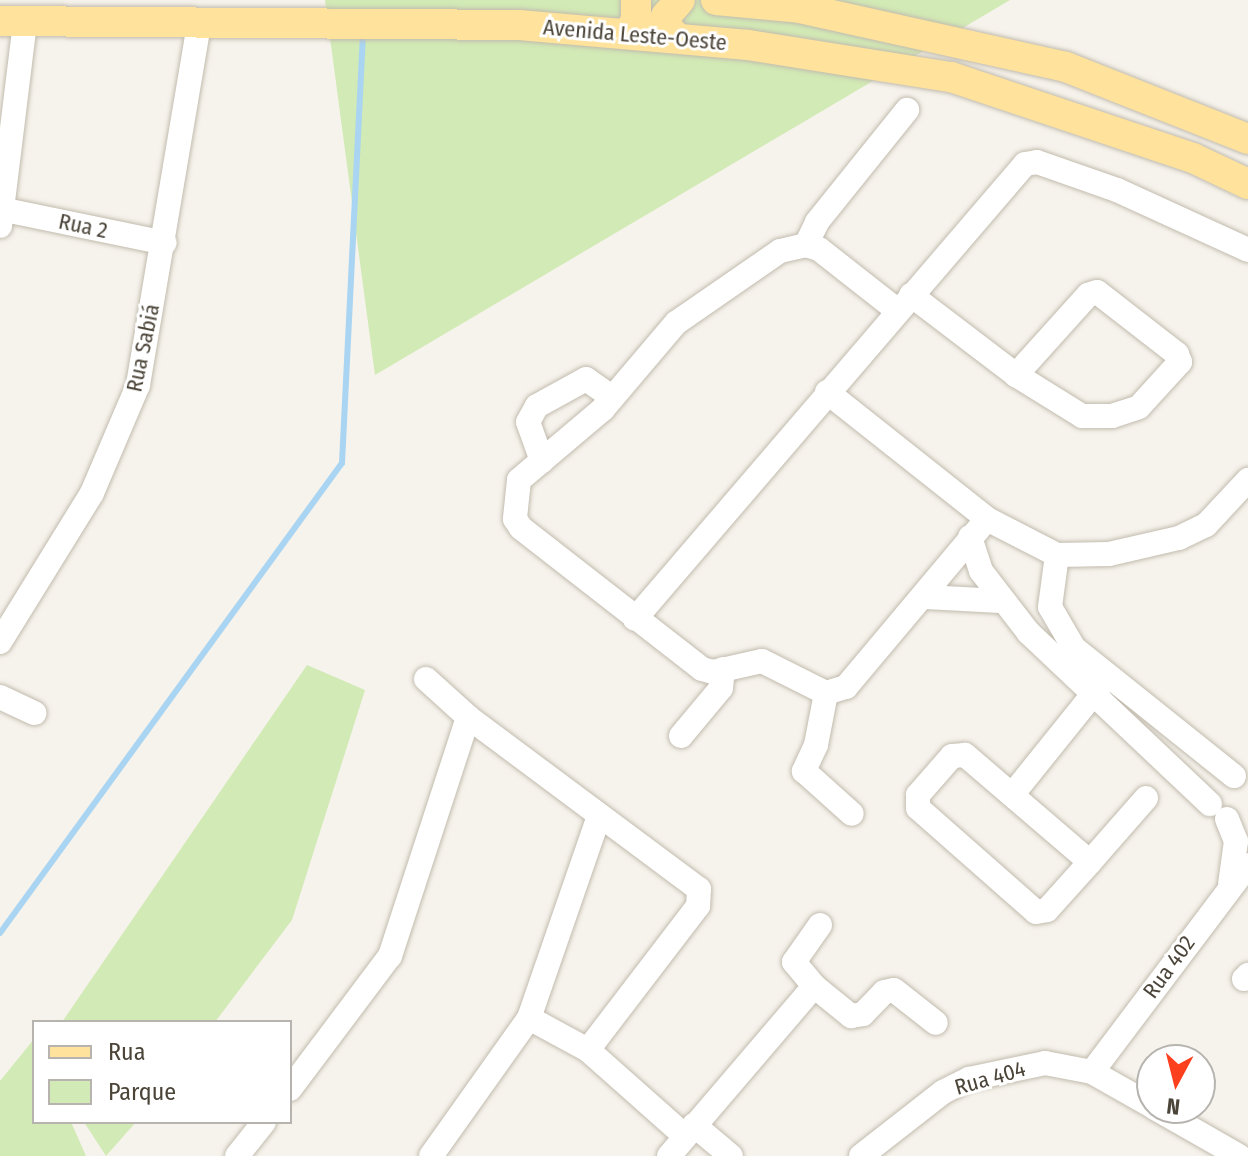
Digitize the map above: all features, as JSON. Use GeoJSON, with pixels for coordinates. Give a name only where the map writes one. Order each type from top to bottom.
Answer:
{"type":"FeatureCollection","features":[{"type":"Feature","properties":{"kind":"main road"},"geometry":{"type":"LineString","coordinates":[[629,33],[636,19],[636,0]]}},
{"type":"Feature","properties":{"kind":"main road"},"geometry":{"type":"LineString","coordinates":[[677,38],[666,26],[666,16],[680,0]]}},
{"type":"Feature","properties":{"kind":"main road","name":"Avenida Leste-Oeste"},"geometry":{"type":"LineString","coordinates":[[716,0],[800,8],[1066,67],[1248,139]]}},
{"type":"Feature","properties":{"kind":"main road","name":"Avenida Leste-Oeste"},"geometry":{"type":"LineString","coordinates":[[13,22],[519,25],[677,38],[951,77],[1193,158],[1248,184]]}},
{"type":"Feature","properties":{"kind":"street"},"geometry":{"type":"LineString","coordinates":[[2,215],[13,22]]}},
{"type":"Feature","properties":{"kind":"street","name":"Rua Sabiá"},"geometry":{"type":"LineString","coordinates":[[0,642],[92,493],[138,385],[165,243],[199,23]]}},
{"type":"Feature","properties":{"kind":"street"},"geometry":{"type":"LineString","coordinates":[[806,245],[817,222],[907,110]]}},
{"type":"Feature","properties":{"kind":"street"},"geometry":{"type":"LineString","coordinates":[[635,619],[1025,164],[1037,162],[1096,183],[1248,250]]}},
{"type":"Feature","properties":{"kind":"street","name":"Rua 2"},"geometry":{"type":"LineString","coordinates":[[2,215],[165,243]]}},
{"type":"Feature","properties":{"kind":"street"},"geometry":{"type":"LineString","coordinates":[[987,519],[926,597],[846,687],[826,693],[762,661],[723,669],[702,669],[521,528],[514,505],[519,480],[612,397],[676,323],[780,251],[806,245],[819,249],[1070,412],[1112,416],[1139,407],[1180,362],[1177,354],[1097,292],[1088,295],[1016,375]]}},
{"type":"Feature","properties":{"kind":"street"},"geometry":{"type":"LineString","coordinates":[[542,461],[528,422],[537,406],[586,379],[612,397]]}},
{"type":"Feature","properties":{"kind":"street"},"geometry":{"type":"LineString","coordinates":[[827,392],[987,519],[1057,555],[1109,554],[1179,538],[1206,525],[1245,489]]}},
{"type":"Feature","properties":{"kind":"street"},"geometry":{"type":"LineString","coordinates":[[970,537],[981,571],[1000,601],[1100,686],[1236,830],[1244,849]]}},
{"type":"Feature","properties":{"kind":"street"},"geometry":{"type":"LineString","coordinates":[[1057,555],[1049,595],[1054,621],[1100,686],[1234,776]]}},
{"type":"Feature","properties":{"kind":"street"},"geometry":{"type":"LineString","coordinates":[[926,597],[1000,601]]}},
{"type":"Feature","properties":{"kind":"street"},"geometry":{"type":"LineString","coordinates":[[681,736],[721,688],[723,669]]}},
{"type":"Feature","properties":{"kind":"street"},"geometry":{"type":"LineString","coordinates":[[426,679],[468,717],[699,889],[701,898],[588,1050]]}},
{"type":"Feature","properties":{"kind":"street"},"geometry":{"type":"LineString","coordinates":[[1012,795],[1100,686]]}},
{"type":"Feature","properties":{"kind":"street"},"geometry":{"type":"LineString","coordinates":[[826,693],[816,745],[804,771],[852,814]]}},
{"type":"Feature","properties":{"kind":"street"},"geometry":{"type":"LineString","coordinates":[[0,697],[35,713]]}},
{"type":"Feature","properties":{"kind":"street"},"geometry":{"type":"LineString","coordinates":[[292,1086],[390,956],[468,717]]}},
{"type":"Feature","properties":{"kind":"street"},"geometry":{"type":"LineString","coordinates":[[1090,862],[1012,795],[958,754],[918,795],[916,803],[1036,912],[1047,910],[1090,862],[1146,798]]}},
{"type":"Feature","properties":{"kind":"street"},"geometry":{"type":"LineString","coordinates":[[431,1156],[529,1018],[599,816]]}},
{"type":"Feature","properties":{"kind":"street","name":"Rua 402"},"geometry":{"type":"LineString","coordinates":[[1092,1072],[1230,885],[1244,849]]}},
{"type":"Feature","properties":{"kind":"street"},"geometry":{"type":"LineString","coordinates":[[820,925],[794,962],[814,986],[851,1016],[863,1014],[884,992],[894,990],[936,1023]]}},
{"type":"Feature","properties":{"kind":"street"},"geometry":{"type":"LineString","coordinates":[[669,1156],[814,986]]}},
{"type":"Feature","properties":{"kind":"street"},"geometry":{"type":"LineString","coordinates":[[529,1018],[588,1050],[690,1130],[731,1156]]}},
{"type":"Feature","properties":{"kind":"street","name":"Rua 404"},"geometry":{"type":"LineString","coordinates":[[861,1156],[943,1092],[969,1079],[1045,1063],[1092,1072],[1136,1097]]}},
{"type":"Feature","properties":{"kind":"street"},"geometry":{"type":"LineString","coordinates":[[237,1156],[262,1124]]}},
{"type":"Feature","properties":{"kind":"street","name":"Rua 404"},"geometry":{"type":"LineString","coordinates":[[1183,1124],[1239,1156]]}},
{"type":"Feature","properties":{"kind":"green space"},"geometry":{"type":"Polygon","coordinates":[[[325,0],[1010,0],[375,375],[325,0]]]}},
{"type":"Feature","properties":{"kind":"green space"},"geometry":{"type":"Polygon","coordinates":[[[307,665],[365,690],[292,920],[217,1020],[63,1020],[307,665]]]}},
{"type":"Feature","properties":{"kind":"green space"},"geometry":{"type":"Polygon","coordinates":[[[32,1041],[32,1124],[72,1124],[86,1156],[0,1156],[0,1081],[32,1041]]]}},
{"type":"Feature","properties":{"kind":"green space"},"geometry":{"type":"Polygon","coordinates":[[[85,1124],[134,1124],[106,1156],[85,1124]]]}},
{"type":"Feature","properties":{"kind":"waterway"},"geometry":{"type":"LineString","coordinates":[[0,933],[342,463],[363,34]]}}]}
